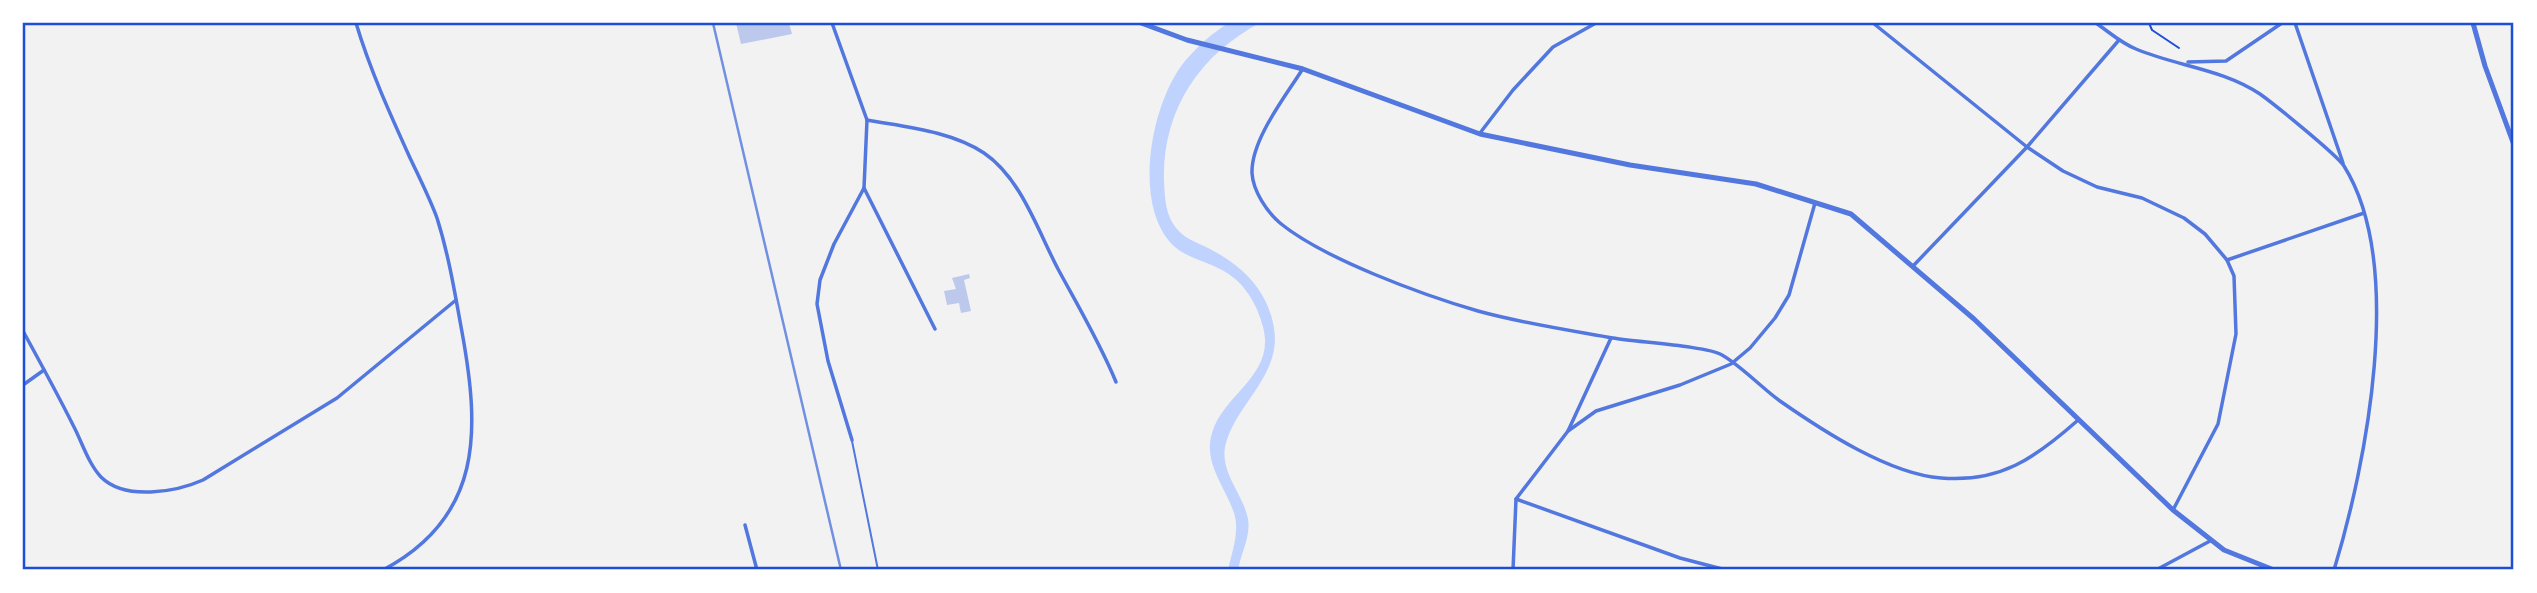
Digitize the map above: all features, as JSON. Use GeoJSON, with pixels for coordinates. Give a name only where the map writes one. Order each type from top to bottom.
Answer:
{"type":"FeatureCollection","features":[{"type":"Feature","properties":{"kind":"street"},"geometry":{"type":"LineString","coordinates":[[356,23],[397,130],[436,216],[456,300],[473,404],[471,450],[462,490],[446,520],[416,550],[383,570]]}},
{"type":"Feature","properties":{"kind":"street"},"geometry":{"type":"LineString","coordinates":[[832,23],[867,120],[864,188],[834,244],[820,280],[817,304],[828,361],[852,440]]}},
{"type":"Feature","properties":{"kind":"street"},"geometry":{"type":"LineString","coordinates":[[1141,23],[1187,40],[1303,69],[1480,134],[1630,165],[1756,184],[1851,214],[1914,265],[1974,319],[2077,421],[2173,510],[2224,550],[2274,570]]}},
{"type":"Feature","properties":{"kind":"street"},"geometry":{"type":"LineString","coordinates":[[1480,134],[1513,90],[1553,47],[1596,23]]}},
{"type":"Feature","properties":{"kind":"street"},"geometry":{"type":"LineString","coordinates":[[1873,23],[2027,147],[2063,171],[2097,187],[2142,198],[2184,218],[2204,234],[2227,260],[2234,276],[2236,334],[2218,424],[2173,510]]}},
{"type":"Feature","properties":{"kind":"street"},"geometry":{"type":"LineString","coordinates":[[2096,23],[2135,49],[2184,62],[2259,93],[2344,165]]}},
{"type":"Feature","properties":{"kind":"street"},"geometry":{"type":"LineString","coordinates":[[2184,62],[2226,61],[2282,23]]}},
{"type":"Feature","properties":{"kind":"street"},"geometry":{"type":"LineString","coordinates":[[2295,23],[2344,165],[2364,213],[2373,246],[2375,274],[2372,379],[2361,463],[2334,570]]}},
{"type":"Feature","properties":{"kind":"street"},"geometry":{"type":"LineString","coordinates":[[2473,23],[2485,66],[2514,145]]}},
{"type":"Feature","properties":{"kind":"street"},"geometry":{"type":"LineString","coordinates":[[1914,265],[2027,147],[2119,40]]}},
{"type":"Feature","properties":{"kind":"street"},"geometry":{"type":"LineString","coordinates":[[1303,69],[1271,117],[1255,156],[1252,173],[1263,204],[1279,223],[1309,242],[1387,280],[1479,311],[1611,338],[1722,354],[1781,402],[1860,449],[1903,470],[1939,478],[1973,479],[2004,472],[2034,455],[2077,421]]}},
{"type":"Feature","properties":{"kind":"street"},"geometry":{"type":"LineString","coordinates":[[867,120],[911,127],[957,141],[983,153],[1001,169],[1030,213],[1116,382]]}},
{"type":"Feature","properties":{"kind":"street"},"geometry":{"type":"LineString","coordinates":[[864,188],[935,329]]}},
{"type":"Feature","properties":{"kind":"street"},"geometry":{"type":"LineString","coordinates":[[1568,431],[1596,411],[1680,385],[1731,364],[1750,348],[1775,318],[1789,295],[1815,201]]}},
{"type":"Feature","properties":{"kind":"street"},"geometry":{"type":"LineString","coordinates":[[2227,260],[2364,213]]}},
{"type":"Feature","properties":{"kind":"street"},"geometry":{"type":"LineString","coordinates":[[23,331],[89,458],[103,479],[124,488],[145,491],[180,490],[229,466],[337,398],[456,300]]}},
{"type":"Feature","properties":{"kind":"street"},"geometry":{"type":"LineString","coordinates":[[1513,570],[1516,499],[1568,431],[1611,338]]}},
{"type":"Feature","properties":{"kind":"street"},"geometry":{"type":"LineString","coordinates":[[23,385],[44,370]]}},
{"type":"Feature","properties":{"kind":"street"},"geometry":{"type":"LineString","coordinates":[[1516,499],[1681,558],[1726,570]]}},
{"type":"Feature","properties":{"kind":"street"},"geometry":{"type":"LineString","coordinates":[[745,525],[757,570]]}},
{"type":"Feature","properties":{"kind":"street"},"geometry":{"type":"LineString","coordinates":[[2156,570],[2210,541]]}},
{"type":"Feature","properties":{"kind":"lane"},"geometry":{"type":"LineString","coordinates":[[852,440],[878,570]]}},
{"type":"Feature","properties":{"kind":"path"},"geometry":{"type":"LineString","coordinates":[[2149,23],[2152,30],[2179,48]]}},
{"type":"Feature","properties":{"kind":"water"},"geometry":{"type":"Polygon","coordinates":[[[1229,23],[1260,23],[1219,51],[1188,88],[1170,131],[1165,155],[1164,181],[1167,210],[1177,229],[1233,263],[1252,281],[1266,302],[1274,328],[1275,345],[1271,360],[1232,428],[1224,453],[1228,472],[1245,509],[1249,525],[1238,570],[1228,570],[1235,542],[1236,520],[1216,474],[1210,444],[1218,419],[1256,371],[1262,358],[1265,344],[1263,327],[1253,301],[1236,279],[1186,255],[1169,241],[1158,223],[1150,176],[1156,124],[1173,78],[1195,50],[1229,23]]]}},
{"type":"Feature","properties":{"kind":"building"},"geometry":{"type":"Polygon","coordinates":[[[736,23],[789,23],[792,34],[741,44],[736,23]]]}},
{"type":"Feature","properties":{"kind":"building"},"geometry":{"type":"Polygon","coordinates":[[[969,274],[970,278],[964,280],[971,311],[961,313],[959,303],[947,305],[944,291],[956,289],[952,278],[969,274]]]}},
{"type":"Feature","properties":{"kind":"railway"},"geometry":{"type":"LineString","coordinates":[[713,23],[841,570]]}}]}
